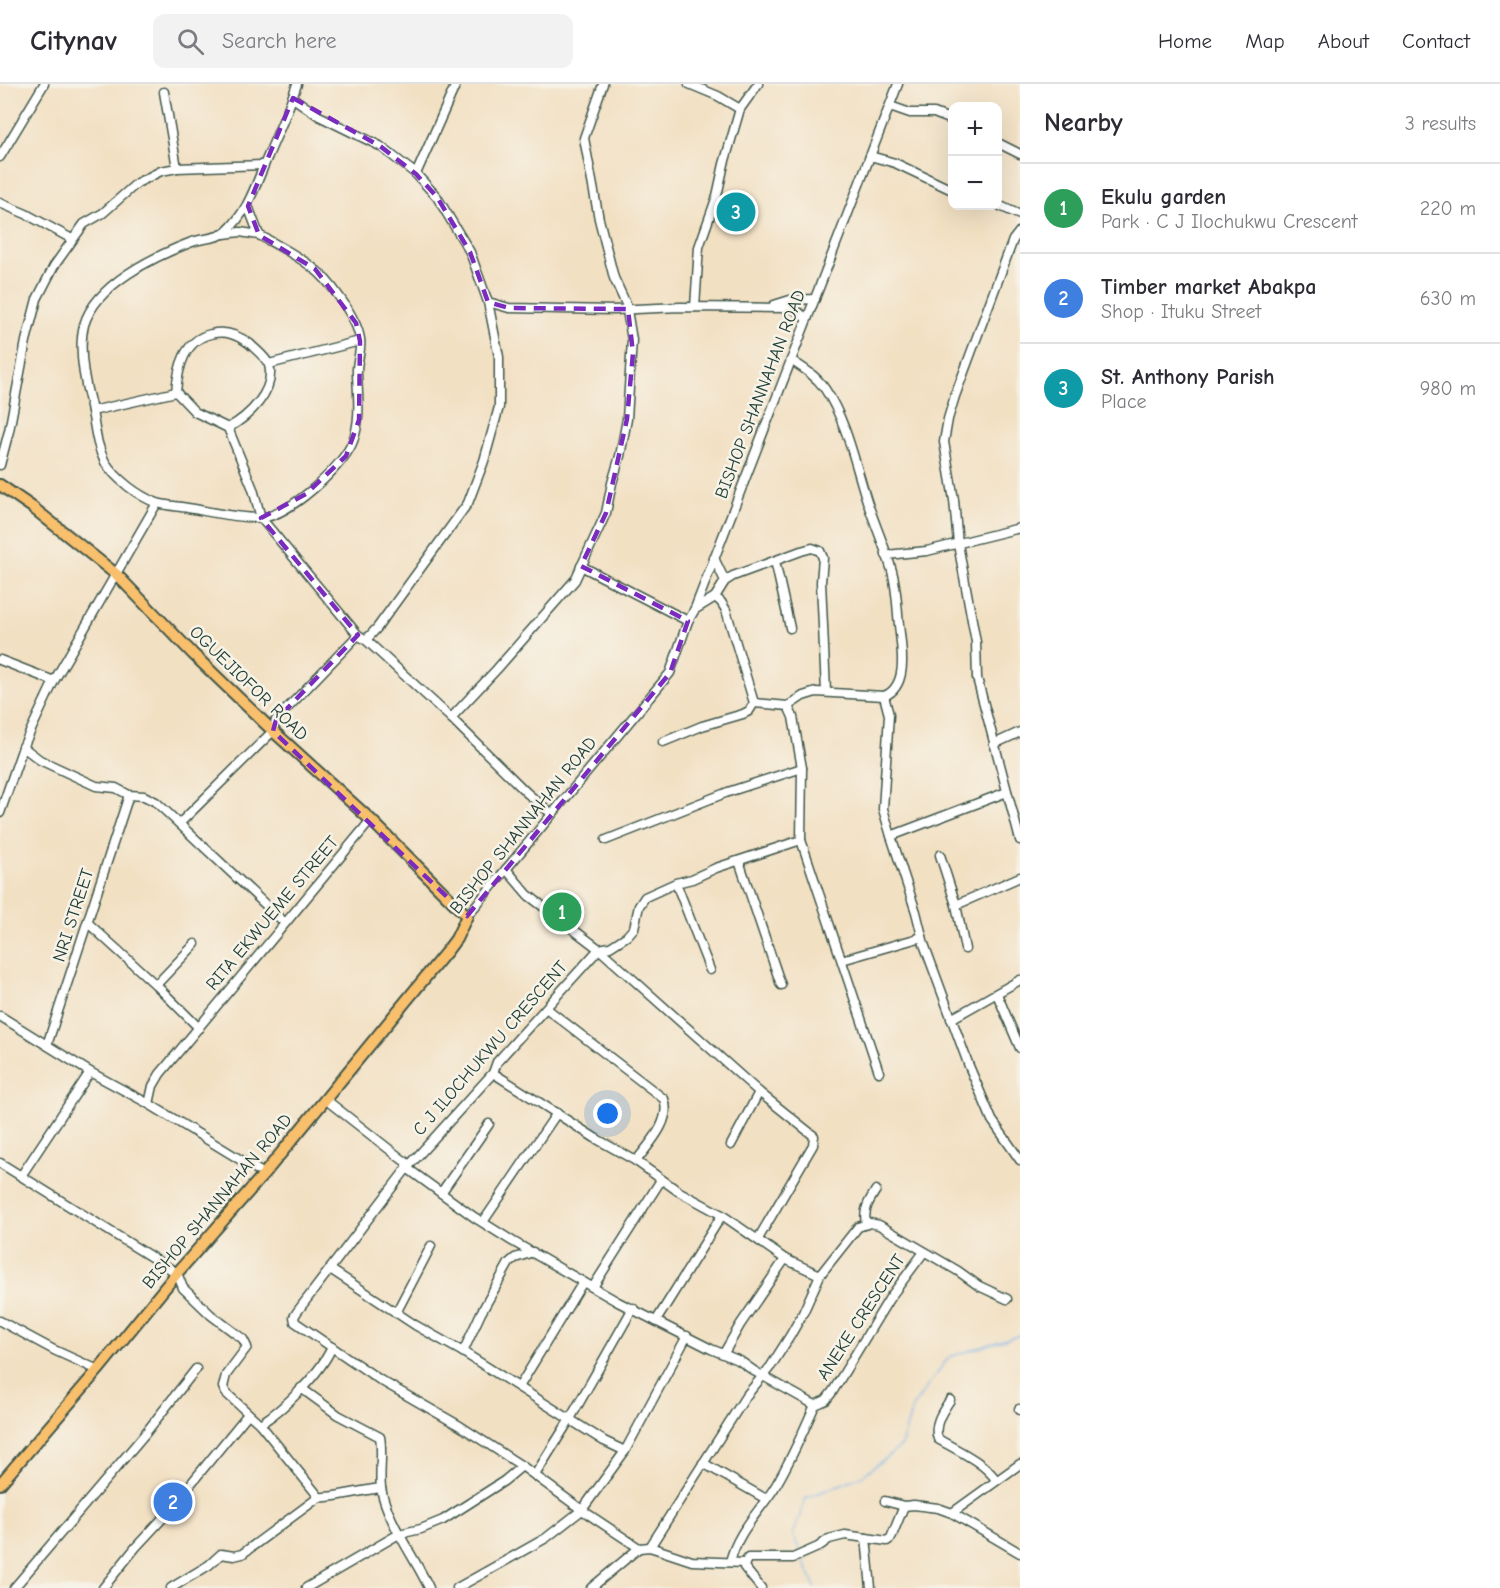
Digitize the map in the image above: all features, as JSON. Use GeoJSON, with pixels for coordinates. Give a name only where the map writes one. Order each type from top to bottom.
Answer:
{"type":"FeatureCollection","features":[{"type":"Feature","properties":{"kind":"main road","name":"OGUEJIOFOR ROAD"},"geometry":{"type":"LineString","coordinates":[[0,485],[32,507],[117,575],[193,654],[371,820],[467,916]]}},
{"type":"Feature","properties":{"kind":"main road","name":"BISHOP SHANNAHAN ROAD"},"geometry":{"type":"LineString","coordinates":[[0,1484],[98,1370],[177,1273],[264,1174],[447,951],[456,939],[467,916]]}},
{"type":"Feature","properties":{"kind":"street"},"geometry":{"type":"LineString","coordinates":[[0,157],[44,84]]}},
{"type":"Feature","properties":{"kind":"street"},"geometry":{"type":"LineString","coordinates":[[224,234],[248,206],[297,84]]}},
{"type":"Feature","properties":{"kind":"street"},"geometry":{"type":"LineString","coordinates":[[416,174],[456,84]]}},
{"type":"Feature","properties":{"kind":"street"},"geometry":{"type":"LineString","coordinates":[[451,718],[575,580],[606,513],[627,419],[633,353],[628,309],[614,278],[599,219],[584,138],[603,84]]}},
{"type":"Feature","properties":{"kind":"street"},"geometry":{"type":"LineString","coordinates":[[689,84],[718,96],[740,109]]}},
{"type":"Feature","properties":{"kind":"street"},"geometry":{"type":"LineString","coordinates":[[695,307],[699,247],[717,196],[740,109],[758,84]]}},
{"type":"Feature","properties":{"kind":"street","name":"BISHOP SHANNAHAN ROAD"},"geometry":{"type":"LineString","coordinates":[[467,916],[549,813],[670,673],[688,621],[694,611],[898,84]]}},
{"type":"Feature","properties":{"kind":"street"},"geometry":{"type":"LineString","coordinates":[[164,92],[177,168]]}},
{"type":"Feature","properties":{"kind":"street"},"geometry":{"type":"LineString","coordinates":[[180,823],[273,731],[276,720],[362,637],[378,628],[468,503],[499,407],[499,357],[488,303],[465,244],[437,197],[416,174],[380,146],[319,116],[293,98]]}},
{"type":"Feature","properties":{"kind":"street"},"geometry":{"type":"LineString","coordinates":[[890,106],[910,113],[934,113],[948,118]]}},
{"type":"Feature","properties":{"kind":"street"},"geometry":{"type":"LineString","coordinates":[[1002,145],[1020,154]]}},
{"type":"Feature","properties":{"kind":"street"},"geometry":{"type":"LineString","coordinates":[[870,156],[895,163],[948,188]]}},
{"type":"Feature","properties":{"kind":"street"},"geometry":{"type":"LineString","coordinates":[[0,465],[9,431],[26,341],[38,299],[54,266],[84,224],[98,217],[137,183],[161,171],[177,168],[264,165]]}},
{"type":"Feature","properties":{"kind":"street"},"geometry":{"type":"LineString","coordinates":[[0,203],[72,239]]}},
{"type":"Feature","properties":{"kind":"street"},"geometry":{"type":"LineString","coordinates":[[248,206],[258,235]]}},
{"type":"Feature","properties":{"kind":"street"},"geometry":{"type":"LineString","coordinates":[[1002,207],[1020,215]]}},
{"type":"Feature","properties":{"kind":"street"},"geometry":{"type":"LineString","coordinates":[[1020,231],[1013,240],[955,396],[944,442],[952,483],[958,544],[976,642],[977,678],[1020,840]]}},
{"type":"Feature","properties":{"kind":"street"},"geometry":{"type":"LineString","coordinates":[[240,232],[258,235],[297,256],[315,269],[348,309],[356,323],[360,341],[357,365],[359,420],[353,441],[346,456],[306,494],[273,514],[261,518],[157,503],[129,487],[118,477],[106,463],[98,445],[84,380],[84,324],[92,308],[108,290],[134,269],[195,241],[240,232]]}},
{"type":"Feature","properties":{"kind":"street"},"geometry":{"type":"LineString","coordinates":[[765,308],[790,300],[815,299]]}},
{"type":"Feature","properties":{"kind":"street"},"geometry":{"type":"LineString","coordinates":[[488,303],[509,308],[793,308],[807,318]]}},
{"type":"Feature","properties":{"kind":"street"},"geometry":{"type":"LineString","coordinates":[[228,428],[249,413],[264,392],[268,384],[268,364],[262,355],[236,335],[222,331],[194,341],[184,354],[177,373],[176,392],[195,412],[228,428],[253,489],[261,518],[362,637],[451,718],[549,813]]}},
{"type":"Feature","properties":{"kind":"street"},"geometry":{"type":"LineString","coordinates":[[268,364],[360,341]]}},
{"type":"Feature","properties":{"kind":"street"},"geometry":{"type":"LineString","coordinates":[[754,703],[788,706],[803,696],[826,692],[884,696],[890,694],[896,687],[900,674],[903,650],[899,628],[899,607],[892,572],[846,435],[826,391],[814,375],[791,360]]}},
{"type":"Feature","properties":{"kind":"street"},"geometry":{"type":"LineString","coordinates":[[92,411],[176,392]]}},
{"type":"Feature","properties":{"kind":"street"},"geometry":{"type":"LineString","coordinates":[[0,813],[23,747],[54,681],[157,503]]}},
{"type":"Feature","properties":{"kind":"street"},"geometry":{"type":"LineString","coordinates":[[886,555],[927,551],[1020,528]]}},
{"type":"Feature","properties":{"kind":"street"},"geometry":{"type":"LineString","coordinates":[[694,611],[715,597],[725,581],[754,567],[812,548],[820,551],[823,558],[822,604],[826,692]]}},
{"type":"Feature","properties":{"kind":"street"},"geometry":{"type":"LineString","coordinates":[[714,558],[725,581]]}},
{"type":"Feature","properties":{"kind":"street"},"geometry":{"type":"LineString","coordinates":[[775,561],[790,628]]}},
{"type":"Feature","properties":{"kind":"street"},"geometry":{"type":"LineString","coordinates":[[581,566],[688,621]]}},
{"type":"Feature","properties":{"kind":"street"},"geometry":{"type":"LineString","coordinates":[[663,742],[702,726],[744,714],[754,703],[726,610],[715,597]]}},
{"type":"Feature","properties":{"kind":"street"},"geometry":{"type":"LineString","coordinates":[[0,660],[54,681]]}},
{"type":"Feature","properties":{"kind":"street"},"geometry":{"type":"LineString","coordinates":[[884,696],[889,715],[883,809],[922,937],[969,1066],[993,1120],[1020,1160]]}},
{"type":"Feature","properties":{"kind":"street"},"geometry":{"type":"LineString","coordinates":[[788,706],[794,717],[802,768],[801,840],[811,876],[879,1072]]}},
{"type":"Feature","properties":{"kind":"street"},"geometry":{"type":"LineString","coordinates":[[994,744],[1020,732]]}},
{"type":"Feature","properties":{"kind":"street"},"geometry":{"type":"LineString","coordinates":[[23,747],[40,760],[96,786],[116,788],[129,795],[144,796],[156,802],[285,922]]}},
{"type":"Feature","properties":{"kind":"street"},"geometry":{"type":"LineString","coordinates":[[606,840],[728,792],[802,768]]}},
{"type":"Feature","properties":{"kind":"street"},"geometry":{"type":"LineString","coordinates":[[891,836],[1007,792]]}},
{"type":"Feature","properties":{"kind":"street","name":"NRI STREET"},"geometry":{"type":"LineString","coordinates":[[47,1045],[129,795]]}},
{"type":"Feature","properties":{"kind":"street","name":"RITA EKWUEME STREET"},"geometry":{"type":"LineString","coordinates":[[149,1104],[153,1086],[160,1074],[371,820]]}},
{"type":"Feature","properties":{"kind":"street"},"geometry":{"type":"LineString","coordinates":[[599,948],[610,947],[627,936],[637,921],[641,900],[676,883],[801,840]]}},
{"type":"Feature","properties":{"kind":"street"},"geometry":{"type":"LineString","coordinates":[[940,855],[956,905],[965,949]]}},
{"type":"Feature","properties":{"kind":"street"},"geometry":{"type":"LineString","coordinates":[[739,861],[781,985]]}},
{"type":"Feature","properties":{"kind":"street"},"geometry":{"type":"LineString","coordinates":[[506,869],[528,895],[599,948],[759,1092],[814,1136],[813,1144],[758,1239]]}},
{"type":"Feature","properties":{"kind":"street"},"geometry":{"type":"LineString","coordinates":[[956,905],[1020,877]]}},
{"type":"Feature","properties":{"kind":"street"},"geometry":{"type":"LineString","coordinates":[[676,883],[710,970]]}},
{"type":"Feature","properties":{"kind":"street"},"geometry":{"type":"LineString","coordinates":[[88,923],[156,984],[199,1028]]}},
{"type":"Feature","properties":{"kind":"street"},"geometry":{"type":"LineString","coordinates":[[842,960],[922,937]]}},
{"type":"Feature","properties":{"kind":"street"},"geometry":{"type":"LineString","coordinates":[[156,984],[195,944]]}},
{"type":"Feature","properties":{"kind":"street","name":"C J ILOCHUKWU CRESCENT"},"geometry":{"type":"LineString","coordinates":[[332,1347],[296,1322],[294,1317],[407,1168],[493,1073],[497,1062],[599,948]]}},
{"type":"Feature","properties":{"kind":"street"},"geometry":{"type":"LineString","coordinates":[[951,1019],[1020,980]]}},
{"type":"Feature","properties":{"kind":"street"},"geometry":{"type":"LineString","coordinates":[[997,994],[1020,1048]]}},
{"type":"Feature","properties":{"kind":"street"},"geometry":{"type":"LineString","coordinates":[[546,1008],[664,1099],[666,1115],[651,1142],[636,1161]]}},
{"type":"Feature","properties":{"kind":"street"},"geometry":{"type":"LineString","coordinates":[[0,1016],[90,1072],[149,1104],[264,1174]]}},
{"type":"Feature","properties":{"kind":"street"},"geometry":{"type":"LineString","coordinates":[[21,1176],[90,1072]]}},
{"type":"Feature","properties":{"kind":"street"},"geometry":{"type":"LineString","coordinates":[[493,1073],[595,1138],[636,1161],[661,1180],[722,1215],[785,1259],[820,1275]]}},
{"type":"Feature","properties":{"kind":"street"},"geometry":{"type":"LineString","coordinates":[[731,1145],[759,1092]]}},
{"type":"Feature","properties":{"kind":"street","name":"ANEKE CRESCENT"},"geometry":{"type":"LineString","coordinates":[[325,1099],[407,1163],[407,1168],[512,1241],[656,1321],[724,1353],[815,1405],[826,1400],[833,1391],[889,1299],[924,1252]]}},
{"type":"Feature","properties":{"kind":"street"},"geometry":{"type":"LineString","coordinates":[[483,1222],[557,1113]]}},
{"type":"Feature","properties":{"kind":"street"},"geometry":{"type":"LineString","coordinates":[[441,1193],[489,1124]]}},
{"type":"Feature","properties":{"kind":"street"},"geometry":{"type":"LineString","coordinates":[[0,1176],[3,1165],[177,1273],[183,1288],[246,1342],[246,1351],[226,1375],[223,1387],[226,1393],[260,1424],[319,1497],[327,1499],[356,1491],[381,1488]]}},
{"type":"Feature","properties":{"kind":"street"},"geometry":{"type":"LineString","coordinates":[[592,1287],[661,1180]]}},
{"type":"Feature","properties":{"kind":"street"},"geometry":{"type":"LineString","coordinates":[[866,1224],[864,1215],[876,1190]]}},
{"type":"Feature","properties":{"kind":"street"},"geometry":{"type":"LineString","coordinates":[[656,1321],[722,1215]]}},
{"type":"Feature","properties":{"kind":"street"},"geometry":{"type":"LineString","coordinates":[[650,1547],[746,1396],[771,1366],[803,1313],[820,1275],[858,1227],[866,1224],[879,1225],[958,1271],[979,1286],[1007,1299]]}},
{"type":"Feature","properties":{"kind":"street"},"geometry":{"type":"LineString","coordinates":[[396,1313],[431,1246]]}},
{"type":"Feature","properties":{"kind":"street"},"geometry":{"type":"LineString","coordinates":[[463,1352],[481,1313],[509,1263],[515,1258],[533,1252]]}},
{"type":"Feature","properties":{"kind":"street"},"geometry":{"type":"LineString","coordinates":[[724,1353],[740,1325],[785,1259]]}},
{"type":"Feature","properties":{"kind":"street"},"geometry":{"type":"LineString","coordinates":[[330,1269],[396,1313],[626,1451]]}},
{"type":"Feature","properties":{"kind":"street"},"geometry":{"type":"LineString","coordinates":[[519,1387],[583,1282]]}},
{"type":"Feature","properties":{"kind":"street"},"geometry":{"type":"LineString","coordinates":[[535,1475],[570,1419],[633,1308]]}},
{"type":"Feature","properties":{"kind":"street"},"geometry":{"type":"LineString","coordinates":[[0,1321],[98,1370]]}},
{"type":"Feature","properties":{"kind":"street"},"geometry":{"type":"LineString","coordinates":[[457,1588],[546,1538],[582,1510],[626,1451],[687,1336]]}},
{"type":"Feature","properties":{"kind":"street"},"geometry":{"type":"LineString","coordinates":[[260,1424],[301,1388],[327,1358],[332,1347],[380,1380],[460,1426],[522,1466],[639,1548]]}},
{"type":"Feature","properties":{"kind":"street"},"geometry":{"type":"LineString","coordinates":[[14,1588],[196,1370]]}},
{"type":"Feature","properties":{"kind":"street"},"geometry":{"type":"LineString","coordinates":[[301,1388],[338,1415],[380,1437],[381,1488],[399,1534],[429,1588]]}},
{"type":"Feature","properties":{"kind":"street"},"geometry":{"type":"LineString","coordinates":[[950,1400],[938,1419],[936,1433],[938,1439],[966,1455],[992,1474],[996,1480]]}},
{"type":"Feature","properties":{"kind":"street"},"geometry":{"type":"LineString","coordinates":[[730,1562],[736,1540],[766,1499],[796,1448],[815,1405]]}},
{"type":"Feature","properties":{"kind":"street"},"geometry":{"type":"LineString","coordinates":[[103,1588],[248,1414]]}},
{"type":"Feature","properties":{"kind":"street"},"geometry":{"type":"LineString","coordinates":[[703,1463],[766,1499]]}},
{"type":"Feature","properties":{"kind":"street"},"geometry":{"type":"LineString","coordinates":[[952,1513],[1020,1464]]}},
{"type":"Feature","properties":{"kind":"street"},"geometry":{"type":"LineString","coordinates":[[306,1588],[399,1534],[421,1529],[443,1520],[504,1481],[522,1466]]}},
{"type":"Feature","properties":{"kind":"street"},"geometry":{"type":"LineString","coordinates":[[173,1588],[209,1565],[221,1554],[234,1556],[242,1554],[319,1497]]}},
{"type":"Feature","properties":{"kind":"street"},"geometry":{"type":"LineString","coordinates":[[885,1501],[904,1506],[927,1506],[952,1513],[1020,1553]]}},
{"type":"Feature","properties":{"kind":"street"},"geometry":{"type":"LineString","coordinates":[[761,1588],[744,1567],[748,1558],[793,1558],[836,1536],[845,1535],[887,1541],[904,1506]]}},
{"type":"Feature","properties":{"kind":"street"},"geometry":{"type":"LineString","coordinates":[[866,1539],[871,1588]]}},
{"type":"Feature","properties":{"kind":"street"},"geometry":{"type":"LineString","coordinates":[[591,1588],[639,1548],[650,1547],[692,1561],[745,1563]]}},
{"type":"Feature","properties":{"kind":"highlighted area"},"geometry":{"type":"Polygon","coordinates":[[[293,98],[380,146],[416,174],[437,197],[470,252],[488,302],[509,308],[628,309],[633,353],[627,419],[606,513],[581,566],[688,621],[670,673],[467,916],[273,731],[276,720],[358,635],[261,518],[306,494],[346,456],[359,420],[360,341],[356,323],[315,269],[259,235],[248,206],[293,98]]]}},
{"type":"Feature","properties":{"kind":"waterway"},"geometry":{"type":"LineString","coordinates":[[800,1551],[793,1535],[806,1498],[862,1476],[901,1446],[913,1406],[949,1357],[1020,1335]]}},
{"type":"Feature","properties":{"kind":"waterway"},"geometry":{"type":"LineString","coordinates":[[803,1559],[815,1588]]}},
{"type":"Feature","properties":{"kind":"place","name":"St. Anthony Parish"},"geometry":{"type":"Point","coordinates":[736,212]}},
{"type":"Feature","properties":{"kind":"place","name":"Ekulu garden"},"geometry":{"type":"Point","coordinates":[562,912]}},
{"type":"Feature","properties":{"kind":"place","name":"Timber market Abakpa"},"geometry":{"type":"Point","coordinates":[173,1502]}}]}
